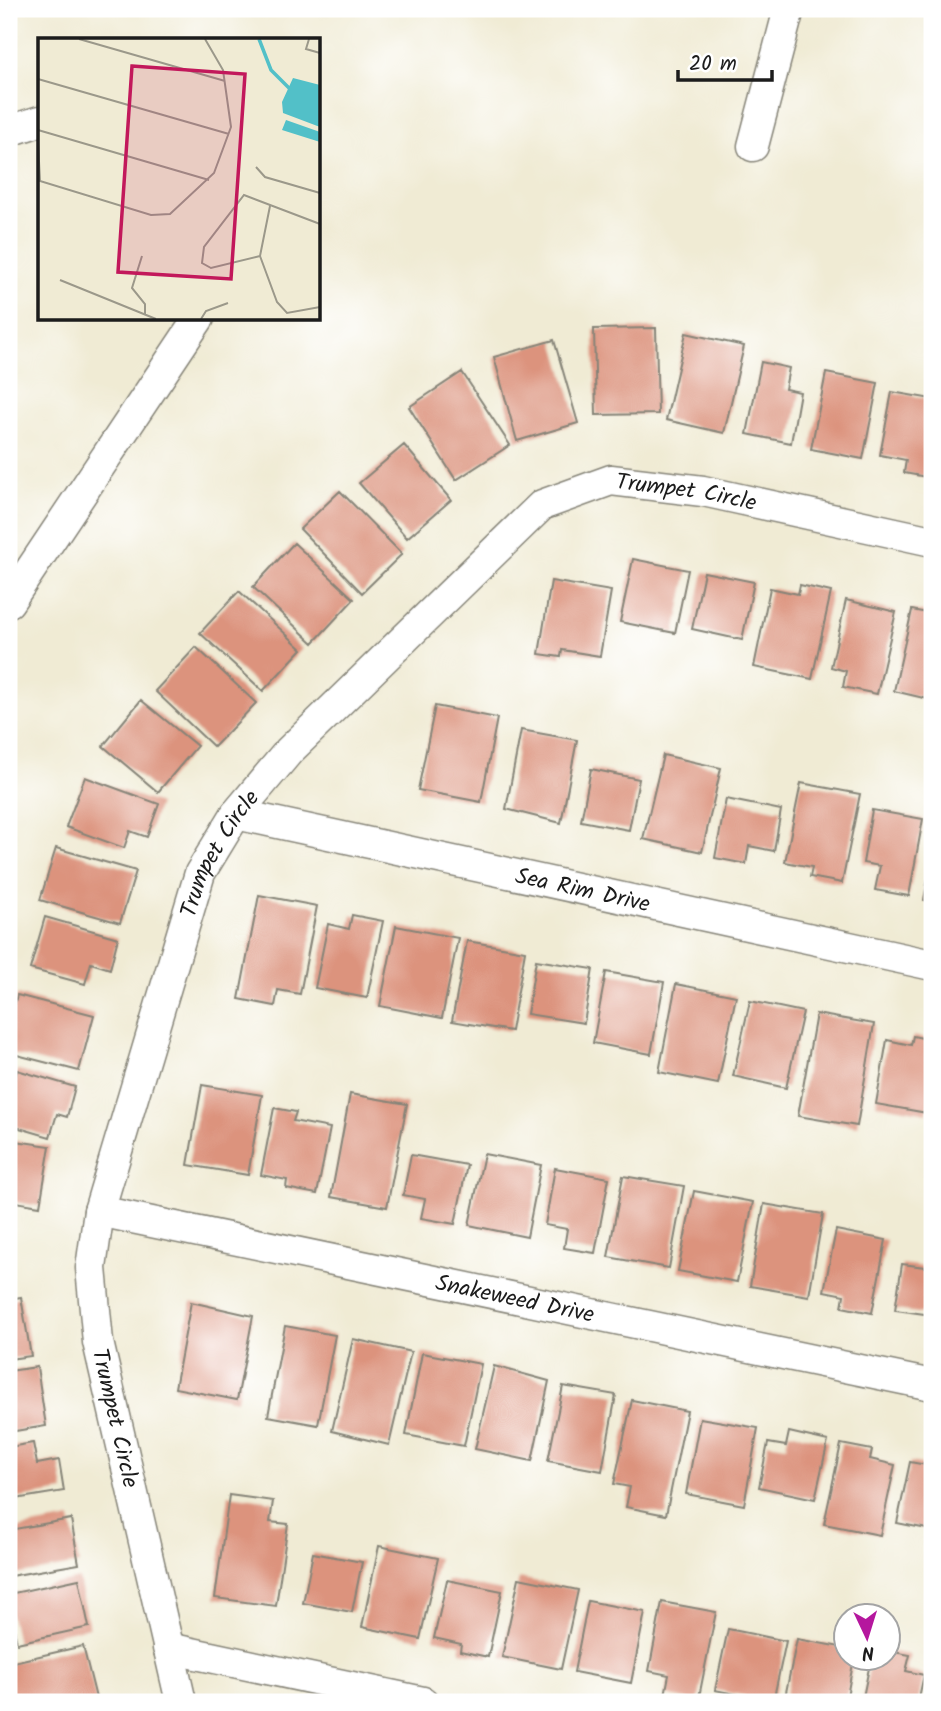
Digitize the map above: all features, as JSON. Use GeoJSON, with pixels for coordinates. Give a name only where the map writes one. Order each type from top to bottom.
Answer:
{"type":"FeatureCollection","features":[{"type":"Feature","properties":{"kind":"street"},"geometry":{"type":"LineString","coordinates":[[753,146],[789,9]]}},
{"type":"Feature","properties":{"kind":"street"},"geometry":{"type":"LineString","coordinates":[[9,131],[38,122]]}},
{"type":"Feature","properties":{"kind":"street"},"geometry":{"type":"LineString","coordinates":[[9,601],[198,320]]}},
{"type":"Feature","properties":{"kind":"street","name":"Trumpet Circle"},"geometry":{"type":"LineString","coordinates":[[181,1702],[98,1342],[91,1268],[99,1211],[200,873],[236,814],[289,751],[542,505],[611,480],[704,491],[932,541]]}},
{"type":"Feature","properties":{"kind":"street","name":"Sea Rim Drive"},"geometry":{"type":"LineString","coordinates":[[236,814],[932,965]]}},
{"type":"Feature","properties":{"kind":"street","name":"Snakeweed Drive"},"geometry":{"type":"LineString","coordinates":[[99,1211],[932,1385]]}},
{"type":"Feature","properties":{"kind":"street"},"geometry":{"type":"LineString","coordinates":[[168,1648],[423,1702]]}},
{"type":"Feature","properties":{"kind":"building"},"geometry":{"type":"Polygon","coordinates":[[[656,328],[658,414],[596,415],[594,329],[656,328]]]}},
{"type":"Feature","properties":{"kind":"building"},"geometry":{"type":"Polygon","coordinates":[[[686,333],[744,346],[724,433],[666,420],[686,333]]]}},
{"type":"Feature","properties":{"kind":"building"},"geometry":{"type":"Polygon","coordinates":[[[554,340],[578,423],[517,441],[494,357],[554,340]]]}},
{"type":"Feature","properties":{"kind":"building"},"geometry":{"type":"Polygon","coordinates":[[[761,362],[789,368],[785,389],[800,392],[791,443],[747,434],[761,362]]]}},
{"type":"Feature","properties":{"kind":"building"},"geometry":{"type":"Polygon","coordinates":[[[462,372],[510,445],[456,480],[409,407],[462,372]]]}},
{"type":"Feature","properties":{"kind":"building"},"geometry":{"type":"Polygon","coordinates":[[[826,373],[878,383],[863,459],[811,449],[826,373]]]}},
{"type":"Feature","properties":{"kind":"building"},"geometry":{"type":"Polygon","coordinates":[[[892,392],[932,399],[932,478],[904,473],[906,460],[880,455],[892,392]]]}},
{"type":"Feature","properties":{"kind":"building"},"geometry":{"type":"Polygon","coordinates":[[[404,445],[451,500],[407,538],[359,483],[404,445]]]}},
{"type":"Feature","properties":{"kind":"building"},"geometry":{"type":"Polygon","coordinates":[[[340,491],[402,554],[362,593],[300,529],[340,491]]]}},
{"type":"Feature","properties":{"kind":"building"},"geometry":{"type":"Polygon","coordinates":[[[294,543],[354,599],[313,643],[253,587],[294,543]]]}},
{"type":"Feature","properties":{"kind":"building"},"geometry":{"type":"Polygon","coordinates":[[[633,559],[688,570],[675,633],[620,622],[633,559]]]}},
{"type":"Feature","properties":{"kind":"building"},"geometry":{"type":"Polygon","coordinates":[[[704,572],[754,582],[742,640],[692,629],[704,572]]]}},
{"type":"Feature","properties":{"kind":"building"},"geometry":{"type":"Polygon","coordinates":[[[551,581],[611,591],[600,656],[562,650],[561,657],[539,654],[551,581]]]}},
{"type":"Feature","properties":{"kind":"building"},"geometry":{"type":"Polygon","coordinates":[[[800,585],[831,592],[812,679],[754,667],[770,588],[798,594],[800,585]]]}},
{"type":"Feature","properties":{"kind":"building"},"geometry":{"type":"Polygon","coordinates":[[[239,591],[302,649],[263,691],[200,633],[239,591]]]}},
{"type":"Feature","properties":{"kind":"building"},"geometry":{"type":"Polygon","coordinates":[[[846,600],[896,612],[877,694],[843,687],[846,671],[831,667],[846,600]]]}},
{"type":"Feature","properties":{"kind":"building"},"geometry":{"type":"Polygon","coordinates":[[[912,610],[932,614],[932,700],[894,691],[912,610]]]}},
{"type":"Feature","properties":{"kind":"building"},"geometry":{"type":"Polygon","coordinates":[[[196,647],[256,703],[214,747],[155,691],[196,647]]]}},
{"type":"Feature","properties":{"kind":"building"},"geometry":{"type":"Polygon","coordinates":[[[141,700],[197,746],[158,792],[103,746],[141,700]]]}},
{"type":"Feature","properties":{"kind":"building"},"geometry":{"type":"Polygon","coordinates":[[[435,706],[497,718],[481,802],[418,790],[435,706]]]}},
{"type":"Feature","properties":{"kind":"building"},"geometry":{"type":"Polygon","coordinates":[[[521,730],[577,740],[561,823],[506,809],[521,730]]]}},
{"type":"Feature","properties":{"kind":"building"},"geometry":{"type":"Polygon","coordinates":[[[663,755],[721,768],[702,852],[643,839],[663,755]]]}},
{"type":"Feature","properties":{"kind":"building"},"geometry":{"type":"Polygon","coordinates":[[[591,769],[639,779],[629,830],[581,821],[591,769]]]}},
{"type":"Feature","properties":{"kind":"building"},"geometry":{"type":"Polygon","coordinates":[[[85,777],[159,804],[147,837],[130,831],[124,848],[66,827],[85,777]]]}},
{"type":"Feature","properties":{"kind":"building"},"geometry":{"type":"Polygon","coordinates":[[[801,783],[860,794],[842,883],[810,877],[812,867],[785,862],[801,783]]]}},
{"type":"Feature","properties":{"kind":"building"},"geometry":{"type":"Polygon","coordinates":[[[726,799],[781,810],[774,851],[749,846],[746,864],[715,858],[726,799]]]}},
{"type":"Feature","properties":{"kind":"building"},"geometry":{"type":"Polygon","coordinates":[[[872,810],[923,819],[909,896],[875,890],[880,866],[863,863],[872,810]]]}},
{"type":"Feature","properties":{"kind":"building"},"geometry":{"type":"Polygon","coordinates":[[[56,848],[136,871],[120,923],[40,900],[56,848]]]}},
{"type":"Feature","properties":{"kind":"building"},"geometry":{"type":"Polygon","coordinates":[[[932,862],[932,902],[924,900],[932,862]]]}},
{"type":"Feature","properties":{"kind":"building"},"geometry":{"type":"Polygon","coordinates":[[[259,895],[317,906],[300,994],[278,990],[275,1006],[239,999],[259,895]]]}},
{"type":"Feature","properties":{"kind":"building"},"geometry":{"type":"Polygon","coordinates":[[[352,915],[383,921],[367,998],[315,988],[328,924],[349,929],[352,915]]]}},
{"type":"Feature","properties":{"kind":"building"},"geometry":{"type":"Polygon","coordinates":[[[45,917],[118,938],[110,969],[91,963],[85,984],[30,969],[45,917]]]}},
{"type":"Feature","properties":{"kind":"building"},"geometry":{"type":"Polygon","coordinates":[[[396,926],[458,938],[442,1018],[380,1006],[396,926]]]}},
{"type":"Feature","properties":{"kind":"building"},"geometry":{"type":"Polygon","coordinates":[[[467,941],[525,951],[511,1031],[452,1021],[467,941]]]}},
{"type":"Feature","properties":{"kind":"building"},"geometry":{"type":"Polygon","coordinates":[[[536,960],[593,969],[584,1023],[527,1014],[536,960]]]}},
{"type":"Feature","properties":{"kind":"building"},"geometry":{"type":"Polygon","coordinates":[[[606,972],[664,982],[651,1054],[593,1043],[606,972]]]}},
{"type":"Feature","properties":{"kind":"building"},"geometry":{"type":"Polygon","coordinates":[[[676,984],[736,996],[718,1084],[659,1072],[676,984]]]}},
{"type":"Feature","properties":{"kind":"building"},"geometry":{"type":"Polygon","coordinates":[[[17,995],[94,1015],[79,1071],[9,1053],[9,1016],[17,995]]]}},
{"type":"Feature","properties":{"kind":"building"},"geometry":{"type":"Polygon","coordinates":[[[750,1001],[803,1012],[786,1088],[733,1076],[750,1001]]]}},
{"type":"Feature","properties":{"kind":"building"},"geometry":{"type":"Polygon","coordinates":[[[816,1014],[874,1024],[857,1126],[798,1116],[816,1014]]]}},
{"type":"Feature","properties":{"kind":"building"},"geometry":{"type":"Polygon","coordinates":[[[913,1036],[932,1040],[932,1085],[927,1113],[876,1104],[887,1040],[911,1045],[913,1036]]]}},
{"type":"Feature","properties":{"kind":"building"},"geometry":{"type":"Polygon","coordinates":[[[17,1070],[75,1087],[67,1117],[57,1114],[50,1137],[9,1125],[9,1098],[17,1070]]]}},
{"type":"Feature","properties":{"kind":"building"},"geometry":{"type":"Polygon","coordinates":[[[202,1085],[262,1095],[248,1175],[188,1165],[202,1085]]]}},
{"type":"Feature","properties":{"kind":"building"},"geometry":{"type":"Polygon","coordinates":[[[350,1094],[407,1104],[387,1207],[331,1197],[350,1094]]]}},
{"type":"Feature","properties":{"kind":"building"},"geometry":{"type":"Polygon","coordinates":[[[274,1108],[296,1112],[293,1121],[330,1128],[317,1194],[286,1188],[287,1180],[261,1175],[274,1108]]]}},
{"type":"Feature","properties":{"kind":"building"},"geometry":{"type":"Polygon","coordinates":[[[9,1140],[50,1146],[40,1206],[9,1201],[9,1140]]]}},
{"type":"Feature","properties":{"kind":"building"},"geometry":{"type":"Polygon","coordinates":[[[484,1154],[541,1165],[527,1237],[469,1225],[484,1154]]]}},
{"type":"Feature","properties":{"kind":"building"},"geometry":{"type":"Polygon","coordinates":[[[411,1155],[467,1165],[455,1224],[421,1218],[425,1199],[403,1195],[411,1155]]]}},
{"type":"Feature","properties":{"kind":"building"},"geometry":{"type":"Polygon","coordinates":[[[555,1168],[609,1178],[595,1253],[564,1248],[567,1229],[545,1225],[555,1168]]]}},
{"type":"Feature","properties":{"kind":"building"},"geometry":{"type":"Polygon","coordinates":[[[623,1176],[684,1186],[669,1268],[608,1257],[623,1176]]]}},
{"type":"Feature","properties":{"kind":"building"},"geometry":{"type":"Polygon","coordinates":[[[694,1191],[753,1202],[737,1282],[678,1271],[694,1191]]]}},
{"type":"Feature","properties":{"kind":"building"},"geometry":{"type":"Polygon","coordinates":[[[764,1204],[823,1214],[809,1296],[750,1286],[764,1204]]]}},
{"type":"Feature","properties":{"kind":"building"},"geometry":{"type":"Polygon","coordinates":[[[836,1230],[886,1240],[872,1313],[842,1307],[844,1295],[824,1291],[836,1230]]]}},
{"type":"Feature","properties":{"kind":"building"},"geometry":{"type":"Polygon","coordinates":[[[902,1264],[932,1268],[932,1315],[895,1310],[902,1264]]]}},
{"type":"Feature","properties":{"kind":"building"},"geometry":{"type":"Polygon","coordinates":[[[21,1297],[31,1356],[9,1359],[9,1299],[21,1297]]]}},
{"type":"Feature","properties":{"kind":"building"},"geometry":{"type":"Polygon","coordinates":[[[191,1302],[253,1316],[237,1400],[175,1388],[191,1302]]]}},
{"type":"Feature","properties":{"kind":"building"},"geometry":{"type":"Polygon","coordinates":[[[285,1326],[335,1335],[318,1425],[268,1416],[285,1326]]]}},
{"type":"Feature","properties":{"kind":"building"},"geometry":{"type":"Polygon","coordinates":[[[353,1339],[411,1352],[389,1445],[332,1431],[353,1339]]]}},
{"type":"Feature","properties":{"kind":"building"},"geometry":{"type":"Polygon","coordinates":[[[422,1353],[481,1364],[464,1446],[406,1435],[422,1353]]]}},
{"type":"Feature","properties":{"kind":"building"},"geometry":{"type":"Polygon","coordinates":[[[494,1366],[549,1381],[532,1461],[475,1449],[494,1366]]]}},
{"type":"Feature","properties":{"kind":"building"},"geometry":{"type":"Polygon","coordinates":[[[37,1367],[46,1426],[9,1432],[9,1371],[37,1367]]]}},
{"type":"Feature","properties":{"kind":"building"},"geometry":{"type":"Polygon","coordinates":[[[563,1386],[616,1395],[602,1471],[548,1461],[563,1386]]]}},
{"type":"Feature","properties":{"kind":"building"},"geometry":{"type":"Polygon","coordinates":[[[632,1400],[687,1411],[666,1515],[626,1507],[630,1487],[614,1484],[632,1400]]]}},
{"type":"Feature","properties":{"kind":"building"},"geometry":{"type":"Polygon","coordinates":[[[700,1418],[758,1428],[744,1505],[686,1494],[700,1418]]]}},
{"type":"Feature","properties":{"kind":"building"},"geometry":{"type":"Polygon","coordinates":[[[789,1432],[828,1441],[815,1499],[759,1487],[768,1443],[786,1446],[789,1432]]]}},
{"type":"Feature","properties":{"kind":"building"},"geometry":{"type":"Polygon","coordinates":[[[33,1443],[37,1464],[59,1460],[64,1491],[9,1500],[9,1447],[33,1443]]]}},
{"type":"Feature","properties":{"kind":"building"},"geometry":{"type":"Polygon","coordinates":[[[841,1444],[872,1450],[870,1459],[895,1465],[880,1535],[824,1524],[841,1444]]]}},
{"type":"Feature","properties":{"kind":"building"},"geometry":{"type":"Polygon","coordinates":[[[910,1462],[932,1466],[932,1530],[897,1523],[910,1462]]]}},
{"type":"Feature","properties":{"kind":"building"},"geometry":{"type":"Polygon","coordinates":[[[229,1495],[273,1501],[270,1522],[288,1524],[276,1606],[215,1598],[229,1495]]]}},
{"type":"Feature","properties":{"kind":"building"},"geometry":{"type":"Polygon","coordinates":[[[71,1519],[79,1564],[10,1576],[9,1530],[71,1519]]]}},
{"type":"Feature","properties":{"kind":"building"},"geometry":{"type":"Polygon","coordinates":[[[379,1546],[438,1558],[420,1639],[362,1627],[379,1546]]]}},
{"type":"Feature","properties":{"kind":"building"},"geometry":{"type":"Polygon","coordinates":[[[313,1553],[362,1562],[352,1612],[303,1603],[313,1553]]]}},
{"type":"Feature","properties":{"kind":"building"},"geometry":{"type":"Polygon","coordinates":[[[519,1578],[578,1590],[561,1669],[502,1657],[519,1578]]]}},
{"type":"Feature","properties":{"kind":"building"},"geometry":{"type":"Polygon","coordinates":[[[79,1579],[89,1627],[17,1643],[9,1594],[79,1579]]]}},
{"type":"Feature","properties":{"kind":"building"},"geometry":{"type":"Polygon","coordinates":[[[447,1580],[502,1591],[488,1657],[460,1651],[461,1644],[434,1638],[447,1580]]]}},
{"type":"Feature","properties":{"kind":"building"},"geometry":{"type":"Polygon","coordinates":[[[588,1601],[645,1612],[631,1683],[574,1672],[588,1601]]]}},
{"type":"Feature","properties":{"kind":"building"},"geometry":{"type":"Polygon","coordinates":[[[662,1602],[716,1612],[698,1702],[665,1695],[669,1675],[649,1671],[662,1602]]]}},
{"type":"Feature","properties":{"kind":"building"},"geometry":{"type":"Polygon","coordinates":[[[728,1629],[786,1641],[773,1702],[744,1702],[745,1696],[715,1690],[728,1629]]]}},
{"type":"Feature","properties":{"kind":"building"},"geometry":{"type":"Polygon","coordinates":[[[797,1639],[832,1645],[832,1672],[851,1672],[846,1702],[784,1702],[797,1639]]]}},
{"type":"Feature","properties":{"kind":"building"},"geometry":{"type":"Polygon","coordinates":[[[83,1646],[97,1702],[12,1702],[9,1663],[83,1646]]]}},
{"type":"Feature","properties":{"kind":"building"},"geometry":{"type":"Polygon","coordinates":[[[902,1654],[910,1655],[906,1671],[924,1675],[918,1702],[862,1702],[868,1672],[902,1672],[902,1654]]]}}]}
